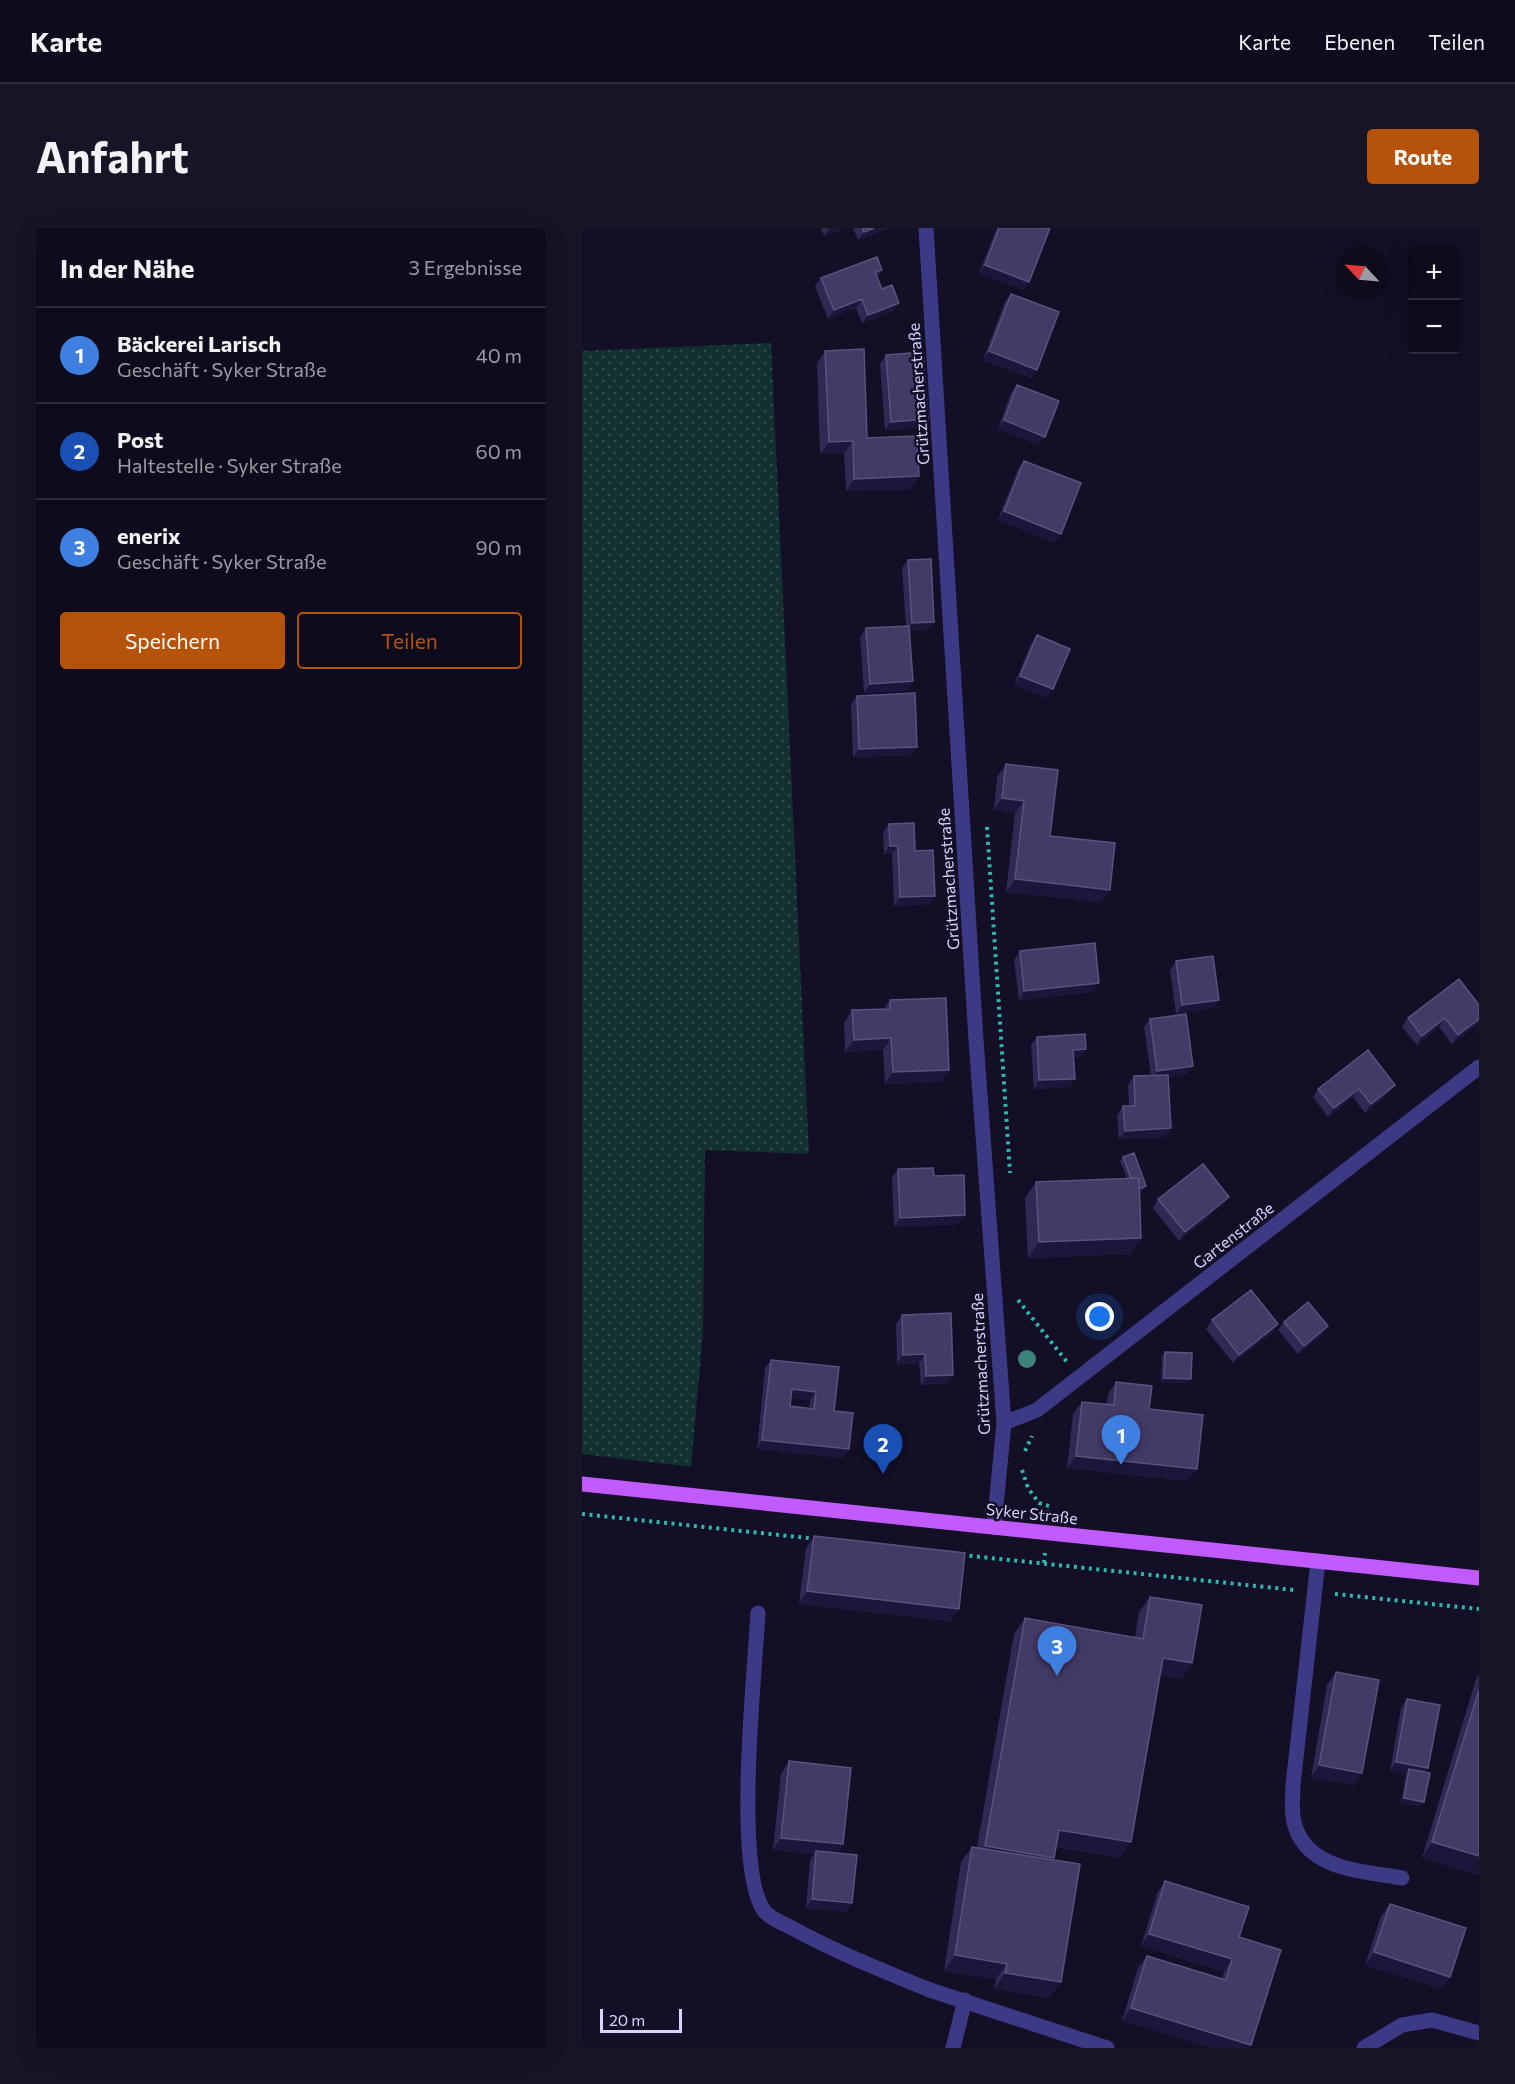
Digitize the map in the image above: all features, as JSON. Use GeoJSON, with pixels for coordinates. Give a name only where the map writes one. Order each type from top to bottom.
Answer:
{"type":"FeatureCollection","features":[{"type":"Feature","properties":{"kind":"main road","name":"Syker Straße"},"geometry":{"type":"LineString","coordinates":[[582,1484],[1479,1578]]}},
{"type":"Feature","properties":{"kind":"street","name":"Grützmacherstraße"},"geometry":{"type":"LineString","coordinates":[[926,228],[976,1051],[1004,1423],[994,1527]]}},
{"type":"Feature","properties":{"kind":"street","name":"Gartenstraße"},"geometry":{"type":"LineString","coordinates":[[1004,1423],[1037,1410],[1479,1067]]}},
{"type":"Feature","properties":{"kind":"street"},"geometry":{"type":"LineString","coordinates":[[1318,1561],[1293,1785],[1293,1820],[1297,1834],[1308,1847],[1330,1865],[1402,1878]]}},
{"type":"Feature","properties":{"kind":"street"},"geometry":{"type":"LineString","coordinates":[[758,1613],[748,1839],[752,1881],[758,1898],[770,1916],[800,1933],[930,1990],[1107,2048]]}},
{"type":"Feature","properties":{"kind":"street"},"geometry":{"type":"LineString","coordinates":[[953,2048],[965,2000]]}},
{"type":"Feature","properties":{"kind":"street"},"geometry":{"type":"LineString","coordinates":[[1364,2048],[1402,2025],[1432,2020],[1479,2033]]}},
{"type":"Feature","properties":{"kind":"path"},"geometry":{"type":"LineString","coordinates":[[987,823],[1010,1178]]}},
{"type":"Feature","properties":{"kind":"path"},"geometry":{"type":"LineString","coordinates":[[1017,1292],[1018,1303],[1080,1377]]}},
{"type":"Feature","properties":{"kind":"path"},"geometry":{"type":"LineString","coordinates":[[1024,1456],[1033,1435]]}},
{"type":"Feature","properties":{"kind":"path"},"geometry":{"type":"LineString","coordinates":[[1021,1467],[1028,1488],[1039,1503],[1049,1506]]}},
{"type":"Feature","properties":{"kind":"path"},"geometry":{"type":"LineString","coordinates":[[582,1514],[828,1540]]}},
{"type":"Feature","properties":{"kind":"path"},"geometry":{"type":"LineString","coordinates":[[956,1554],[1479,1609]]}},
{"type":"Feature","properties":{"kind":"green space"},"geometry":{"type":"Polygon","coordinates":[[[771,343],[809,1154],[705,1150],[703,1332],[691,1467],[582,1454],[582,351],[771,343]]]}},
{"type":"Feature","properties":{"kind":"building"},"geometry":{"type":"Polygon","coordinates":[[[862,228],[874,228],[864,232],[862,228]]]}},
{"type":"Feature","properties":{"kind":"building"},"geometry":{"type":"Polygon","coordinates":[[[999,228],[1050,228],[1029,282],[985,265],[999,228]]]}},
{"type":"Feature","properties":{"kind":"building"},"geometry":{"type":"Polygon","coordinates":[[[877,257],[882,270],[875,272],[882,289],[892,285],[899,303],[868,315],[862,299],[834,310],[821,278],[877,257]]]}},
{"type":"Feature","properties":{"kind":"building"},"geometry":{"type":"Polygon","coordinates":[[[1011,294],[1059,312],[1037,370],[989,351],[1011,294]]]}},
{"type":"Feature","properties":{"kind":"building"},"geometry":{"type":"Polygon","coordinates":[[[864,349],[867,438],[917,436],[919,476],[854,479],[853,441],[829,442],[825,351],[864,349]]]}},
{"type":"Feature","properties":{"kind":"building"},"geometry":{"type":"Polygon","coordinates":[[[923,352],[928,419],[891,422],[886,355],[923,352]]]}},
{"type":"Feature","properties":{"kind":"building"},"geometry":{"type":"Polygon","coordinates":[[[1017,385],[1059,401],[1045,437],[1004,420],[1017,385]]]}},
{"type":"Feature","properties":{"kind":"building"},"geometry":{"type":"Polygon","coordinates":[[[1024,461],[1081,483],[1061,534],[1004,511],[1024,461]]]}},
{"type":"Feature","properties":{"kind":"building"},"geometry":{"type":"Polygon","coordinates":[[[931,559],[934,622],[912,623],[908,560],[931,559]]]}},
{"type":"Feature","properties":{"kind":"building"},"geometry":{"type":"Polygon","coordinates":[[[909,626],[913,681],[870,684],[866,628],[909,626]]]}},
{"type":"Feature","properties":{"kind":"building"},"geometry":{"type":"Polygon","coordinates":[[[1037,635],[1070,649],[1053,689],[1020,676],[1037,635]]]}},
{"type":"Feature","properties":{"kind":"building"},"geometry":{"type":"Polygon","coordinates":[[[915,693],[917,747],[859,749],[857,696],[915,693]]]}},
{"type":"Feature","properties":{"kind":"building"},"geometry":{"type":"Polygon","coordinates":[[[1006,764],[1058,770],[1050,836],[1115,843],[1110,890],[1015,879],[1024,801],[1002,798],[1006,764]]]}},
{"type":"Feature","properties":{"kind":"building"},"geometry":{"type":"Polygon","coordinates":[[[914,823],[915,851],[933,850],[935,896],[900,897],[898,846],[890,846],[889,824],[914,823]]]}},
{"type":"Feature","properties":{"kind":"building"},"geometry":{"type":"Polygon","coordinates":[[[1095,943],[1099,983],[1024,991],[1020,951],[1095,943]]]}},
{"type":"Feature","properties":{"kind":"building"},"geometry":{"type":"Polygon","coordinates":[[[1213,956],[1219,1000],[1182,1005],[1176,961],[1213,956]]]}},
{"type":"Feature","properties":{"kind":"building"},"geometry":{"type":"Polygon","coordinates":[[[1459,979],[1479,1005],[1479,1019],[1458,1035],[1445,1018],[1422,1036],[1408,1018],[1459,979]]]}},
{"type":"Feature","properties":{"kind":"building"},"geometry":{"type":"Polygon","coordinates":[[[946,998],[949,1070],[893,1072],[891,1038],[854,1040],[852,1010],[890,1009],[890,1000],[946,998]]]}},
{"type":"Feature","properties":{"kind":"building"},"geometry":{"type":"Polygon","coordinates":[[[1186,1014],[1193,1066],[1157,1071],[1150,1019],[1186,1014]]]}},
{"type":"Feature","properties":{"kind":"building"},"geometry":{"type":"Polygon","coordinates":[[[1085,1034],[1086,1049],[1073,1050],[1075,1079],[1039,1080],[1037,1037],[1085,1034]]]}},
{"type":"Feature","properties":{"kind":"building"},"geometry":{"type":"Polygon","coordinates":[[[1368,1050],[1395,1085],[1371,1104],[1359,1089],[1334,1108],[1318,1089],[1368,1050]]]}},
{"type":"Feature","properties":{"kind":"building"},"geometry":{"type":"Polygon","coordinates":[[[1168,1075],[1171,1128],[1125,1131],[1123,1106],[1135,1106],[1134,1076],[1168,1075]]]}},
{"type":"Feature","properties":{"kind":"building"},"geometry":{"type":"Polygon","coordinates":[[[1134,1153],[1146,1186],[1139,1189],[1139,1178],[1131,1178],[1123,1157],[1134,1153]]]}},
{"type":"Feature","properties":{"kind":"building"},"geometry":{"type":"Polygon","coordinates":[[[1203,1164],[1229,1197],[1185,1232],[1158,1199],[1203,1164]]]}},
{"type":"Feature","properties":{"kind":"building"},"geometry":{"type":"Polygon","coordinates":[[[933,1168],[934,1176],[964,1175],[965,1215],[900,1218],[898,1169],[933,1168]]]}},
{"type":"Feature","properties":{"kind":"building"},"geometry":{"type":"Polygon","coordinates":[[[1139,1178],[1141,1238],[1039,1242],[1036,1182],[1139,1178]]]}},
{"type":"Feature","properties":{"kind":"building"},"geometry":{"type":"Polygon","coordinates":[[[1251,1290],[1278,1324],[1239,1355],[1212,1320],[1251,1290]]]}},
{"type":"Feature","properties":{"kind":"building"},"geometry":{"type":"Polygon","coordinates":[[[1308,1302],[1328,1326],[1304,1346],[1284,1322],[1308,1302]]]}},
{"type":"Feature","properties":{"kind":"building"},"geometry":{"type":"Polygon","coordinates":[[[951,1313],[953,1375],[926,1376],[925,1354],[903,1355],[902,1315],[951,1313]]]}},
{"type":"Feature","properties":{"kind":"building"},"geometry":{"type":"Polygon","coordinates":[[[1165,1352],[1192,1353],[1191,1379],[1164,1378],[1165,1352]]]}},
{"type":"Feature","properties":{"kind":"building"},"geometry":{"type":"Polygon","coordinates":[[[771,1360],[839,1367],[834,1411],[853,1413],[849,1449],[762,1440],[771,1360]],[[792,1389],[790,1406],[814,1409],[816,1392],[792,1389]]]}},
{"type":"Feature","properties":{"kind":"building"},"geometry":{"type":"Polygon","coordinates":[[[1116,1382],[1152,1386],[1149,1409],[1203,1415],[1197,1469],[1076,1456],[1082,1402],[1114,1405],[1116,1382]]]}},
{"type":"Feature","properties":{"kind":"building"},"geometry":{"type":"Polygon","coordinates":[[[814,1536],[965,1553],[959,1609],[807,1591],[814,1536]]]}},
{"type":"Feature","properties":{"kind":"building"},"geometry":{"type":"Polygon","coordinates":[[[1150,1597],[1202,1605],[1192,1663],[1163,1658],[1131,1842],[1059,1830],[1054,1858],[985,1846],[1025,1618],[1143,1639],[1150,1597]]]}},
{"type":"Feature","properties":{"kind":"building"},"geometry":{"type":"Polygon","coordinates":[[[1336,1672],[1379,1680],[1362,1773],[1319,1765],[1336,1672]]]}},
{"type":"Feature","properties":{"kind":"building"},"geometry":{"type":"Polygon","coordinates":[[[1479,1690],[1479,1856],[1432,1842],[1479,1690]]]}},
{"type":"Feature","properties":{"kind":"building"},"geometry":{"type":"Polygon","coordinates":[[[1407,1699],[1440,1705],[1428,1768],[1396,1762],[1407,1699]]]}},
{"type":"Feature","properties":{"kind":"building"},"geometry":{"type":"Polygon","coordinates":[[[789,1761],[851,1768],[843,1844],[781,1838],[789,1761]]]}},
{"type":"Feature","properties":{"kind":"building"},"geometry":{"type":"Polygon","coordinates":[[[1409,1769],[1430,1773],[1424,1802],[1404,1798],[1409,1769]]]}},
{"type":"Feature","properties":{"kind":"building"},"geometry":{"type":"Polygon","coordinates":[[[972,1847],[1080,1864],[1061,1982],[1005,1973],[1007,1964],[955,1955],[972,1847]]]}},
{"type":"Feature","properties":{"kind":"building"},"geometry":{"type":"Polygon","coordinates":[[[816,1851],[857,1855],[852,1903],[812,1899],[816,1851]]]}},
{"type":"Feature","properties":{"kind":"building"},"geometry":{"type":"Polygon","coordinates":[[[1165,1881],[1249,1907],[1239,1937],[1281,1950],[1251,2045],[1131,2008],[1147,1956],[1226,1980],[1232,1959],[1149,1934],[1165,1881]]]}},
{"type":"Feature","properties":{"kind":"building"},"geometry":{"type":"Polygon","coordinates":[[[1390,1904],[1466,1928],[1450,1977],[1374,1952],[1390,1904]]]}},
{"type":"Feature","properties":{"kind":"place","name":"Bäckerei Larisch"},"geometry":{"type":"Point","coordinates":[1121,1465]}},
{"type":"Feature","properties":{"kind":"place","name":"Post"},"geometry":{"type":"Point","coordinates":[883,1474]}},
{"type":"Feature","properties":{"kind":"place","name":"enerix"},"geometry":{"type":"Point","coordinates":[1057,1676]}}]}
